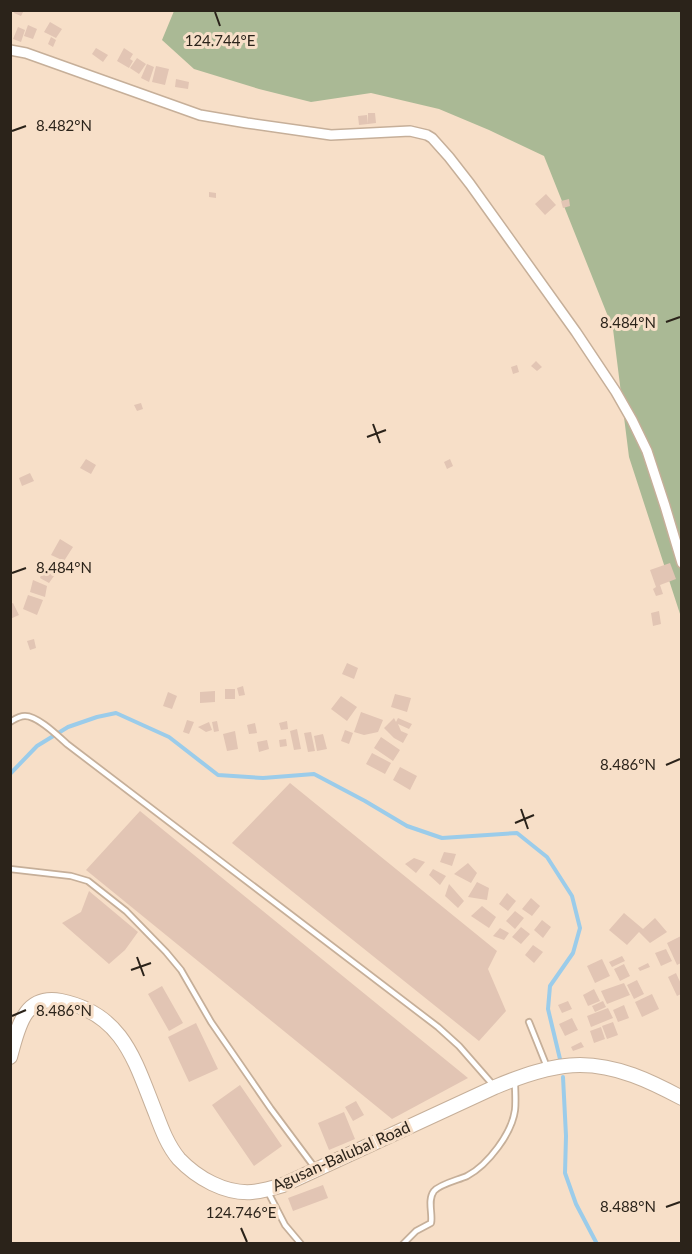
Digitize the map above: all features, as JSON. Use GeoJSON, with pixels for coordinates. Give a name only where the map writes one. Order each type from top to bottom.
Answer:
{"type":"FeatureCollection","features":[{"type":"Feature","properties":{"kind":"main road","name":"Agusan-Balubal Road"},"geometry":{"type":"LineString","coordinates":[[10,1058],[24,1016],[39,1002],[49,999],[80,1006],[96,1014],[109,1023],[130,1051],[164,1134],[180,1159],[202,1178],[235,1192],[267,1190],[283,1185],[495,1087],[548,1069],[579,1065],[626,1072],[681,1098]]}},
{"type":"Feature","properties":{"kind":"street"},"geometry":{"type":"LineString","coordinates":[[10,50],[26,53],[200,115],[331,135],[410,131],[432,138],[470,184],[616,392],[647,451],[681,563]]}},
{"type":"Feature","properties":{"kind":"lane"},"geometry":{"type":"LineString","coordinates":[[10,722],[15,718],[26,716],[50,729],[438,1027],[459,1046],[495,1087]]}},
{"type":"Feature","properties":{"kind":"lane"},"geometry":{"type":"LineString","coordinates":[[10,869],[71,876],[88,881],[126,911],[181,970],[211,1022],[316,1170]]}},
{"type":"Feature","properties":{"kind":"lane"},"geometry":{"type":"LineString","coordinates":[[529,1022],[548,1069]]}},
{"type":"Feature","properties":{"kind":"lane"},"geometry":{"type":"LineString","coordinates":[[403,1244],[416,1231],[430,1223],[431,1198],[434,1191],[468,1175],[484,1164],[508,1132],[515,1110],[515,1079]]}},
{"type":"Feature","properties":{"kind":"lane"},"geometry":{"type":"LineString","coordinates":[[267,1190],[285,1225],[301,1244]]}},
{"type":"Feature","properties":{"kind":"green space"},"geometry":{"type":"Polygon","coordinates":[[[174,11],[681,11],[681,617],[629,457],[613,329],[544,156],[439,109],[371,93],[311,102],[194,69],[162,40],[174,11]]]}},
{"type":"Feature","properties":{"kind":"building"},"geometry":{"type":"Polygon","coordinates":[[[15,10],[24,10],[21,16],[14,13],[15,10]]]}},
{"type":"Feature","properties":{"kind":"building"},"geometry":{"type":"Polygon","coordinates":[[[50,22],[62,29],[56,38],[44,32],[50,22]]]}},
{"type":"Feature","properties":{"kind":"building"},"geometry":{"type":"Polygon","coordinates":[[[28,25],[37,29],[33,39],[24,36],[28,25]]]}},
{"type":"Feature","properties":{"kind":"building"},"geometry":{"type":"Polygon","coordinates":[[[18,27],[25,30],[21,42],[13,39],[18,27]]]}},
{"type":"Feature","properties":{"kind":"building"},"geometry":{"type":"Polygon","coordinates":[[[51,37],[56,40],[53,47],[48,44],[51,37]]]}},
{"type":"Feature","properties":{"kind":"building"},"geometry":{"type":"Polygon","coordinates":[[[96,48],[108,55],[103,62],[92,54],[96,48]]]}},
{"type":"Feature","properties":{"kind":"building"},"geometry":{"type":"Polygon","coordinates":[[[124,48],[133,54],[130,59],[133,61],[129,68],[117,61],[124,48]]]}},
{"type":"Feature","properties":{"kind":"building"},"geometry":{"type":"Polygon","coordinates":[[[137,58],[146,64],[139,74],[130,68],[137,58]]]}},
{"type":"Feature","properties":{"kind":"building"},"geometry":{"type":"Polygon","coordinates":[[[147,64],[154,67],[149,82],[141,78],[147,64]]]}},
{"type":"Feature","properties":{"kind":"building"},"geometry":{"type":"Polygon","coordinates":[[[156,66],[169,69],[165,85],[152,82],[156,66]]]}},
{"type":"Feature","properties":{"kind":"building"},"geometry":{"type":"Polygon","coordinates":[[[176,79],[189,82],[188,89],[175,87],[176,79]]]}},
{"type":"Feature","properties":{"kind":"building"},"geometry":{"type":"Polygon","coordinates":[[[368,113],[375,113],[376,123],[368,124],[368,113]]]}},
{"type":"Feature","properties":{"kind":"building"},"geometry":{"type":"Polygon","coordinates":[[[367,115],[368,124],[359,125],[358,116],[367,115]]]}},
{"type":"Feature","properties":{"kind":"building"},"geometry":{"type":"Polygon","coordinates":[[[209,192],[216,193],[216,198],[209,197],[209,192]]]}},
{"type":"Feature","properties":{"kind":"building"},"geometry":{"type":"Polygon","coordinates":[[[546,194],[556,205],[545,215],[535,204],[546,194]]]}},
{"type":"Feature","properties":{"kind":"building"},"geometry":{"type":"Polygon","coordinates":[[[569,199],[570,206],[563,208],[561,201],[569,199]]]}},
{"type":"Feature","properties":{"kind":"building"},"geometry":{"type":"Polygon","coordinates":[[[536,361],[542,367],[537,371],[531,366],[536,361]]]}},
{"type":"Feature","properties":{"kind":"building"},"geometry":{"type":"Polygon","coordinates":[[[517,365],[519,372],[513,374],[511,367],[517,365]]]}},
{"type":"Feature","properties":{"kind":"building"},"geometry":{"type":"Polygon","coordinates":[[[141,403],[143,409],[137,411],[134,405],[141,403]]]}},
{"type":"Feature","properties":{"kind":"building"},"geometry":{"type":"Polygon","coordinates":[[[86,459],[96,465],[91,474],[80,468],[86,459]]]}},
{"type":"Feature","properties":{"kind":"building"},"geometry":{"type":"Polygon","coordinates":[[[450,459],[453,466],[447,469],[444,462],[450,459]]]}},
{"type":"Feature","properties":{"kind":"building"},"geometry":{"type":"Polygon","coordinates":[[[30,473],[34,481],[22,486],[19,478],[30,473]]]}},
{"type":"Feature","properties":{"kind":"building"},"geometry":{"type":"Polygon","coordinates":[[[60,539],[73,547],[64,561],[51,555],[60,539]]]}},
{"type":"Feature","properties":{"kind":"building"},"geometry":{"type":"Polygon","coordinates":[[[670,563],[676,579],[660,585],[663,594],[656,596],[653,589],[656,587],[650,570],[670,563]]]}},
{"type":"Feature","properties":{"kind":"building"},"geometry":{"type":"Polygon","coordinates":[[[43,570],[54,576],[49,583],[40,578],[43,570]]]}},
{"type":"Feature","properties":{"kind":"building"},"geometry":{"type":"Polygon","coordinates":[[[33,580],[47,586],[45,597],[30,592],[33,580]]]}},
{"type":"Feature","properties":{"kind":"building"},"geometry":{"type":"Polygon","coordinates":[[[28,595],[43,600],[37,615],[23,609],[28,595]]]}},
{"type":"Feature","properties":{"kind":"building"},"geometry":{"type":"Polygon","coordinates":[[[13,603],[19,615],[10,619],[10,604],[13,603]]]}},
{"type":"Feature","properties":{"kind":"building"},"geometry":{"type":"Polygon","coordinates":[[[659,611],[661,624],[653,626],[651,613],[659,611]]]}},
{"type":"Feature","properties":{"kind":"building"},"geometry":{"type":"Polygon","coordinates":[[[34,639],[36,648],[30,650],[27,641],[34,639]]]}},
{"type":"Feature","properties":{"kind":"building"},"geometry":{"type":"Polygon","coordinates":[[[347,663],[358,668],[354,679],[342,674],[347,663]]]}},
{"type":"Feature","properties":{"kind":"building"},"geometry":{"type":"Polygon","coordinates":[[[243,686],[245,695],[239,696],[237,688],[243,686]]]}},
{"type":"Feature","properties":{"kind":"building"},"geometry":{"type":"Polygon","coordinates":[[[225,689],[235,689],[235,699],[225,699],[225,689]]]}},
{"type":"Feature","properties":{"kind":"building"},"geometry":{"type":"Polygon","coordinates":[[[215,691],[215,702],[200,703],[200,692],[215,691]]]}},
{"type":"Feature","properties":{"kind":"building"},"geometry":{"type":"Polygon","coordinates":[[[168,692],[177,696],[172,709],[163,706],[168,692]]]}},
{"type":"Feature","properties":{"kind":"building"},"geometry":{"type":"Polygon","coordinates":[[[395,694],[411,698],[407,712],[391,707],[395,694]]]}},
{"type":"Feature","properties":{"kind":"building"},"geometry":{"type":"Polygon","coordinates":[[[341,696],[357,707],[347,721],[331,709],[341,696]]]}},
{"type":"Feature","properties":{"kind":"building"},"geometry":{"type":"Polygon","coordinates":[[[361,712],[383,720],[378,732],[364,735],[354,732],[361,712]]]}},
{"type":"Feature","properties":{"kind":"building"},"geometry":{"type":"Polygon","coordinates":[[[394,718],[396,722],[398,718],[412,724],[409,729],[398,724],[401,731],[408,734],[403,743],[384,728],[394,718]]]}},
{"type":"Feature","properties":{"kind":"building"},"geometry":{"type":"Polygon","coordinates":[[[187,720],[194,722],[189,734],[183,732],[187,720]]]}},
{"type":"Feature","properties":{"kind":"building"},"geometry":{"type":"Polygon","coordinates":[[[217,721],[219,731],[214,732],[212,722],[217,721]]]}},
{"type":"Feature","properties":{"kind":"building"},"geometry":{"type":"Polygon","coordinates":[[[287,721],[288,729],[281,730],[279,723],[287,721]]]}},
{"type":"Feature","properties":{"kind":"building"},"geometry":{"type":"Polygon","coordinates":[[[209,722],[212,730],[206,732],[198,727],[209,722]]]}},
{"type":"Feature","properties":{"kind":"building"},"geometry":{"type":"Polygon","coordinates":[[[255,723],[257,733],[249,734],[247,725],[255,723]]]}},
{"type":"Feature","properties":{"kind":"building"},"geometry":{"type":"Polygon","coordinates":[[[297,729],[301,749],[294,750],[290,731],[297,729]]]}},
{"type":"Feature","properties":{"kind":"building"},"geometry":{"type":"Polygon","coordinates":[[[345,730],[353,733],[349,744],[341,741],[345,730]]]}},
{"type":"Feature","properties":{"kind":"building"},"geometry":{"type":"Polygon","coordinates":[[[235,731],[238,749],[227,751],[223,734],[235,731]]]}},
{"type":"Feature","properties":{"kind":"building"},"geometry":{"type":"Polygon","coordinates":[[[311,732],[315,751],[308,752],[304,733],[311,732]]]}},
{"type":"Feature","properties":{"kind":"building"},"geometry":{"type":"Polygon","coordinates":[[[323,734],[327,749],[317,751],[314,736],[323,734]]]}},
{"type":"Feature","properties":{"kind":"building"},"geometry":{"type":"Polygon","coordinates":[[[381,737],[400,750],[393,761],[374,748],[381,737]]]}},
{"type":"Feature","properties":{"kind":"building"},"geometry":{"type":"Polygon","coordinates":[[[286,739],[287,746],[280,747],[279,740],[286,739]]]}},
{"type":"Feature","properties":{"kind":"building"},"geometry":{"type":"Polygon","coordinates":[[[267,740],[269,749],[259,752],[257,742],[267,740]]]}},
{"type":"Feature","properties":{"kind":"building"},"geometry":{"type":"Polygon","coordinates":[[[372,753],[391,763],[385,774],[366,764],[372,753]]]}},
{"type":"Feature","properties":{"kind":"building"},"geometry":{"type":"Polygon","coordinates":[[[400,767],[417,776],[410,790],[393,780],[400,767]]]}},
{"type":"Feature","properties":{"kind":"building"},"geometry":{"type":"Polygon","coordinates":[[[290,783],[497,951],[488,969],[506,1011],[479,1041],[232,843],[290,783]]]}},
{"type":"Feature","properties":{"kind":"building"},"geometry":{"type":"Polygon","coordinates":[[[140,811],[468,1078],[392,1119],[86,870],[140,811]]]}},
{"type":"Feature","properties":{"kind":"building"},"geometry":{"type":"Polygon","coordinates":[[[444,852],[456,854],[452,866],[440,862],[444,852]]]}},
{"type":"Feature","properties":{"kind":"building"},"geometry":{"type":"Polygon","coordinates":[[[414,858],[425,862],[416,873],[405,864],[414,858]]]}},
{"type":"Feature","properties":{"kind":"building"},"geometry":{"type":"Polygon","coordinates":[[[468,863],[477,873],[471,883],[454,874],[468,863]]]}},
{"type":"Feature","properties":{"kind":"building"},"geometry":{"type":"Polygon","coordinates":[[[433,869],[446,876],[440,885],[429,875],[433,869]]]}},
{"type":"Feature","properties":{"kind":"building"},"geometry":{"type":"Polygon","coordinates":[[[477,882],[489,888],[487,900],[468,897],[477,882]]]}},
{"type":"Feature","properties":{"kind":"building"},"geometry":{"type":"Polygon","coordinates":[[[449,884],[464,901],[458,908],[445,896],[449,884]]]}},
{"type":"Feature","properties":{"kind":"building"},"geometry":{"type":"Polygon","coordinates":[[[89,891],[138,932],[125,950],[109,964],[62,923],[81,912],[89,891]]]}},
{"type":"Feature","properties":{"kind":"building"},"geometry":{"type":"Polygon","coordinates":[[[507,893],[516,901],[508,911],[499,904],[507,893]]]}},
{"type":"Feature","properties":{"kind":"building"},"geometry":{"type":"Polygon","coordinates":[[[531,898],[540,906],[532,916],[522,909],[531,898]]]}},
{"type":"Feature","properties":{"kind":"building"},"geometry":{"type":"Polygon","coordinates":[[[482,906],[496,917],[489,928],[471,916],[482,906]]]}},
{"type":"Feature","properties":{"kind":"building"},"geometry":{"type":"Polygon","coordinates":[[[515,911],[524,918],[515,929],[506,921],[515,911]]]}},
{"type":"Feature","properties":{"kind":"building"},"geometry":{"type":"Polygon","coordinates":[[[624,913],[643,929],[655,918],[667,932],[650,943],[639,932],[627,945],[609,930],[624,913]]]}},
{"type":"Feature","properties":{"kind":"building"},"geometry":{"type":"Polygon","coordinates":[[[542,920],[551,927],[543,938],[534,930],[542,920]]]}},
{"type":"Feature","properties":{"kind":"building"},"geometry":{"type":"Polygon","coordinates":[[[521,927],[530,934],[521,944],[512,937],[521,927]]]}},
{"type":"Feature","properties":{"kind":"building"},"geometry":{"type":"Polygon","coordinates":[[[500,928],[509,933],[504,940],[493,936],[500,928]]]}},
{"type":"Feature","properties":{"kind":"building"},"geometry":{"type":"Polygon","coordinates":[[[681,936],[681,963],[677,965],[667,943],[681,936]]]}},
{"type":"Feature","properties":{"kind":"building"},"geometry":{"type":"Polygon","coordinates":[[[533,945],[543,952],[534,963],[525,955],[533,945]]]}},
{"type":"Feature","properties":{"kind":"building"},"geometry":{"type":"Polygon","coordinates":[[[666,949],[672,961],[661,966],[655,953],[666,949]]]}},
{"type":"Feature","properties":{"kind":"building"},"geometry":{"type":"Polygon","coordinates":[[[622,956],[625,961],[612,967],[609,962],[622,956]]]}},
{"type":"Feature","properties":{"kind":"building"},"geometry":{"type":"Polygon","coordinates":[[[602,959],[610,976],[595,983],[587,966],[602,959]]]}},
{"type":"Feature","properties":{"kind":"building"},"geometry":{"type":"Polygon","coordinates":[[[648,963],[650,967],[640,971],[638,968],[648,963]]]}},
{"type":"Feature","properties":{"kind":"building"},"geometry":{"type":"Polygon","coordinates":[[[624,964],[630,976],[620,981],[614,969],[624,964]]]}},
{"type":"Feature","properties":{"kind":"building"},"geometry":{"type":"Polygon","coordinates":[[[676,973],[681,984],[681,994],[677,996],[668,977],[676,973]]]}},
{"type":"Feature","properties":{"kind":"building"},"geometry":{"type":"Polygon","coordinates":[[[637,980],[644,994],[634,999],[627,985],[637,980]]]}},
{"type":"Feature","properties":{"kind":"building"},"geometry":{"type":"Polygon","coordinates":[[[624,983],[630,995],[607,1004],[601,991],[624,983]]]}},
{"type":"Feature","properties":{"kind":"building"},"geometry":{"type":"Polygon","coordinates":[[[162,986],[183,1023],[169,1031],[148,994],[162,986]]]}},
{"type":"Feature","properties":{"kind":"building"},"geometry":{"type":"Polygon","coordinates":[[[594,989],[600,1001],[588,1006],[583,995],[594,989]]]}},
{"type":"Feature","properties":{"kind":"building"},"geometry":{"type":"Polygon","coordinates":[[[652,994],[659,1009],[642,1017],[635,1002],[652,994]]]}},
{"type":"Feature","properties":{"kind":"building"},"geometry":{"type":"Polygon","coordinates":[[[568,1001],[572,1009],[562,1013],[558,1005],[568,1001]]]}},
{"type":"Feature","properties":{"kind":"building"},"geometry":{"type":"Polygon","coordinates":[[[603,1001],[606,1007],[595,1012],[592,1006],[603,1001]]]}},
{"type":"Feature","properties":{"kind":"building"},"geometry":{"type":"Polygon","coordinates":[[[624,1005],[629,1018],[618,1022],[613,1010],[624,1005]]]}},
{"type":"Feature","properties":{"kind":"building"},"geometry":{"type":"Polygon","coordinates":[[[608,1008],[613,1018],[591,1027],[587,1016],[608,1008]]]}},
{"type":"Feature","properties":{"kind":"building"},"geometry":{"type":"Polygon","coordinates":[[[572,1018],[578,1030],[565,1036],[559,1024],[572,1018]]]}},
{"type":"Feature","properties":{"kind":"building"},"geometry":{"type":"Polygon","coordinates":[[[613,1022],[618,1035],[607,1039],[602,1026],[613,1022]]]}},
{"type":"Feature","properties":{"kind":"building"},"geometry":{"type":"Polygon","coordinates":[[[196,1023],[218,1069],[189,1082],[168,1037],[196,1023]]]}},
{"type":"Feature","properties":{"kind":"building"},"geometry":{"type":"Polygon","coordinates":[[[601,1027],[605,1039],[594,1043],[590,1031],[601,1027]]]}},
{"type":"Feature","properties":{"kind":"building"},"geometry":{"type":"Polygon","coordinates":[[[581,1042],[584,1047],[573,1051],[571,1047],[581,1042]]]}},
{"type":"Feature","properties":{"kind":"building"},"geometry":{"type":"Polygon","coordinates":[[[240,1085],[282,1146],[254,1166],[212,1105],[240,1085]]]}},
{"type":"Feature","properties":{"kind":"building"},"geometry":{"type":"Polygon","coordinates":[[[356,1101],[364,1115],[353,1121],[345,1107],[356,1101]]]}},
{"type":"Feature","properties":{"kind":"building"},"geometry":{"type":"Polygon","coordinates":[[[344,1112],[355,1139],[329,1150],[318,1123],[344,1112]]]}},
{"type":"Feature","properties":{"kind":"building"},"geometry":{"type":"Polygon","coordinates":[[[323,1185],[328,1198],[293,1211],[288,1198],[323,1185]]]}},
{"type":"Feature","properties":{"kind":"waterway"},"geometry":{"type":"LineString","coordinates":[[10,774],[37,746],[68,727],[116,713],[169,737],[218,775],[263,778],[314,774],[407,826],[442,838],[517,833],[547,857],[572,896],[580,928],[573,953],[550,986],[548,1009],[560,1059]]}},
{"type":"Feature","properties":{"kind":"waterway"},"geometry":{"type":"LineString","coordinates":[[563,1077],[565,1173],[576,1204],[597,1244]]}}]}
